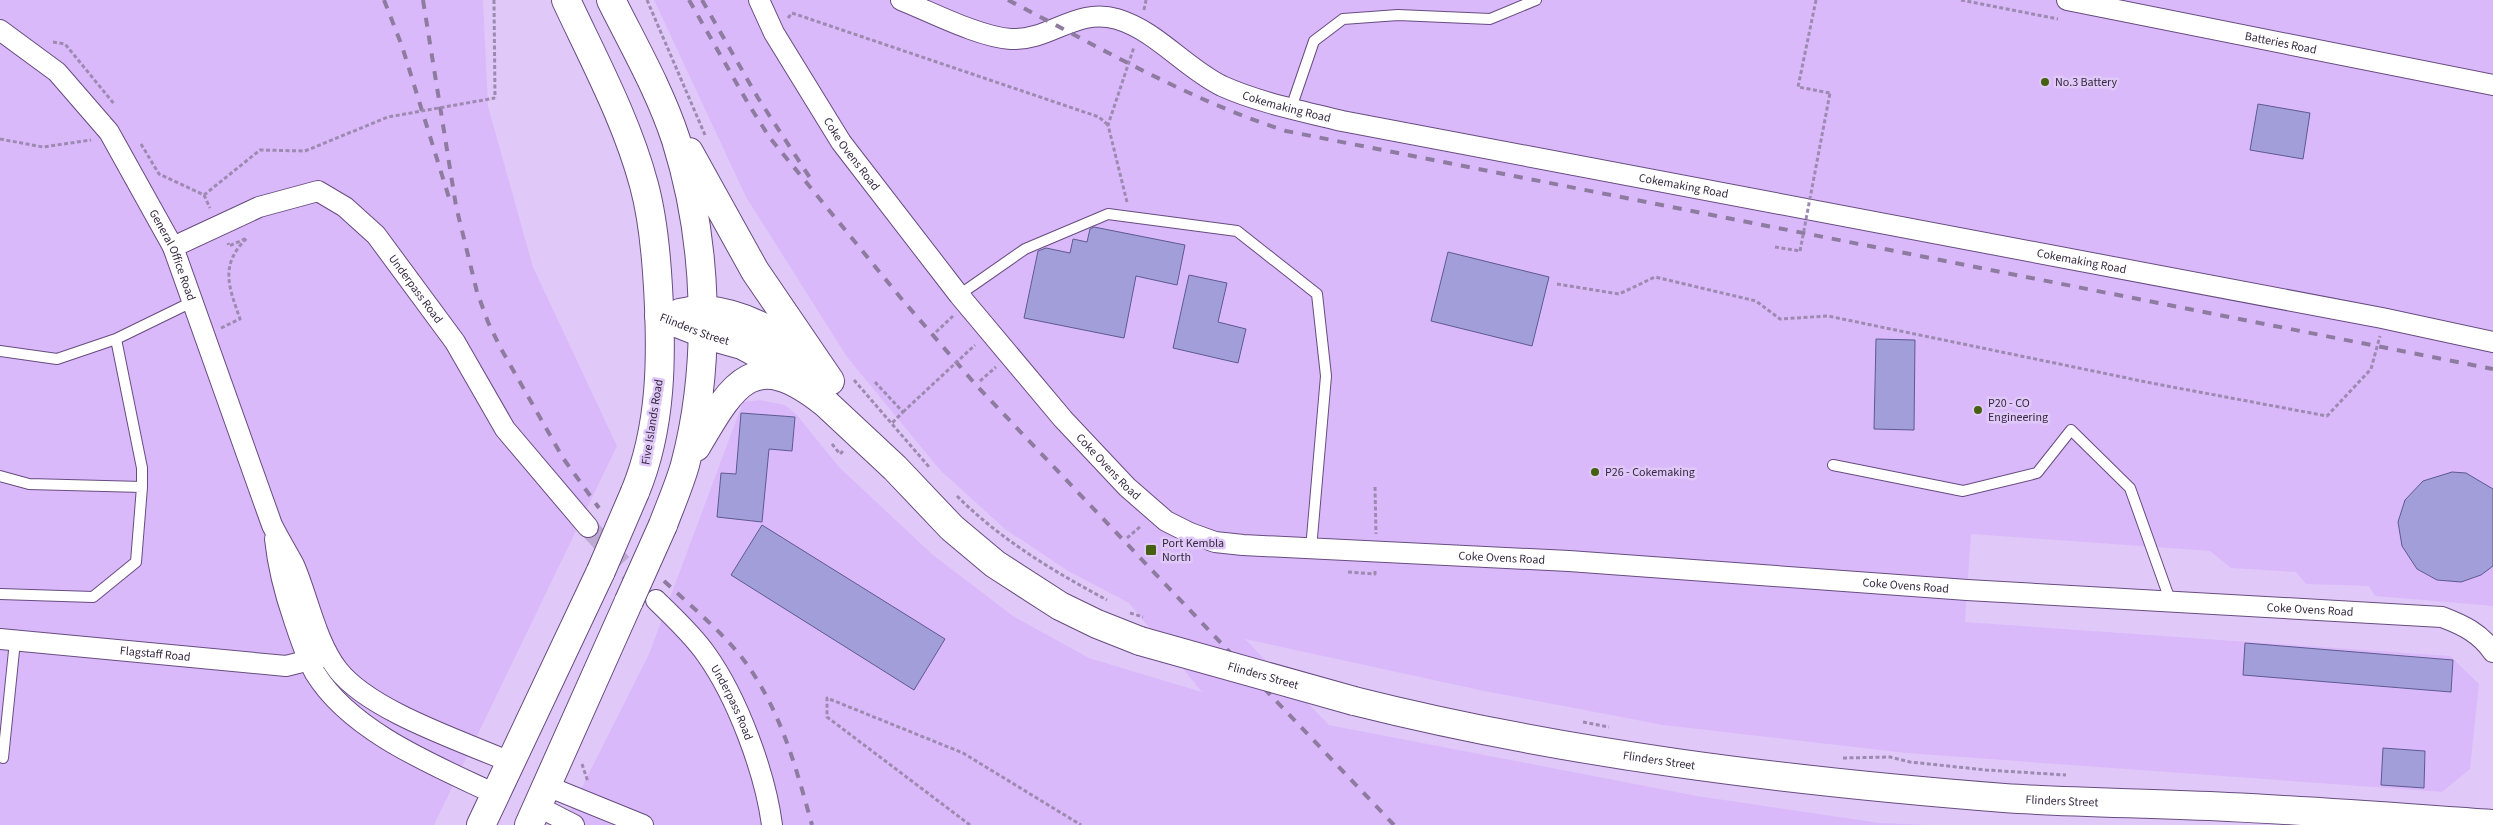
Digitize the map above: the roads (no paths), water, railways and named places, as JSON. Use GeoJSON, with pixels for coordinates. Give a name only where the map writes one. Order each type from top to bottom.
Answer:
{"type":"FeatureCollection","features":[{"type":"Feature","properties":{"kind":"main road","name":"Five Islands Road"},"geometry":{"type":"LineString","coordinates":[[481,825],[601,571],[635,492],[649,454],[661,359],[654,238],[644,185],[621,119],[566,0]]}},
{"type":"Feature","properties":{"kind":"main road"},"geometry":{"type":"LineString","coordinates":[[611,0],[659,98],[755,271],[835,386]]}},
{"type":"Feature","properties":{"kind":"main road"},"geometry":{"type":"LineString","coordinates":[[538,806],[643,601],[662,526],[685,466],[699,396],[703,321],[697,242],[684,168],[659,98]]}},
{"type":"Feature","properties":{"kind":"main road","name":"Flinders Street"},"geometry":{"type":"LineString","coordinates":[[659,316],[703,321],[742,345],[770,358],[794,374],[835,386],[895,468],[952,528],[995,564],[1060,606],[1097,624],[1140,641],[1354,701],[1452,724],[1581,748],[1742,771],[1858,784],[2006,798],[2231,807],[2493,824]]}},
{"type":"Feature","properties":{"kind":"main road"},"geometry":{"type":"LineString","coordinates":[[685,466],[723,402],[734,388],[747,379],[767,374],[783,376],[804,387],[835,386]]}},
{"type":"Feature","properties":{"kind":"street","name":"Coke Ovens Road"},"geometry":{"type":"LineString","coordinates":[[759,0],[774,33],[841,142],[959,295],[1064,419],[1127,487],[1166,521],[1190,533],[1215,542],[1311,549],[1569,561],[1967,590],[2170,600],[2442,617],[2466,626],[2485,640],[2493,652]]}},
{"type":"Feature","properties":{"kind":"street","name":"Cokemaking Road"},"geometry":{"type":"LineString","coordinates":[[901,0],[989,35],[1011,39],[1035,36],[1085,17],[1103,16],[1117,19],[1140,30],[1222,85],[1291,108],[1342,121],[2382,318],[2493,342]]}},
{"type":"Feature","properties":{"kind":"street","name":"Batteries Road"},"geometry":{"type":"LineString","coordinates":[[2067,0],[2493,85]]}},
{"type":"Feature","properties":{"kind":"street","name":"General Office Road"},"geometry":{"type":"LineString","coordinates":[[0,30],[57,72],[109,132],[173,247],[194,301],[272,525],[294,566],[329,655]]}},
{"type":"Feature","properties":{"kind":"street","name":"Underpass Road"},"geometry":{"type":"LineString","coordinates":[[173,247],[259,207],[318,191],[345,207],[376,235],[455,342],[505,428],[588,527]]}},
{"type":"Feature","properties":{"kind":"street","name":"General Office Road"},"geometry":{"type":"LineString","coordinates":[[272,525],[278,566],[290,609],[310,661]]}},
{"type":"Feature","properties":{"kind":"street","name":"Underpass Road"},"geometry":{"type":"LineString","coordinates":[[643,601],[698,643],[729,692],[754,757],[772,825]]}},
{"type":"Feature","properties":{"kind":"street","name":"Flagstaff Road"},"geometry":{"type":"LineString","coordinates":[[7,640],[277,666],[293,666],[329,655]]}},
{"type":"Feature","properties":{"kind":"street"},"geometry":{"type":"LineString","coordinates":[[329,655],[348,680],[379,702],[421,723],[510,762]]}},
{"type":"Feature","properties":{"kind":"street"},"geometry":{"type":"LineString","coordinates":[[310,661],[315,672],[330,692],[363,723],[407,752],[495,794]]}},
{"type":"Feature","properties":{"kind":"street"},"geometry":{"type":"LineString","coordinates":[[538,806],[574,825]]}},
{"type":"Feature","properties":{"kind":"street"},"geometry":{"type":"LineString","coordinates":[[538,806],[643,825]]}},
{"type":"Feature","properties":{"kind":"lane"},"geometry":{"type":"LineString","coordinates":[[1291,108],[1314,41],[1343,19],[1398,15],[1490,19],[1536,0]]}},
{"type":"Feature","properties":{"kind":"lane"},"geometry":{"type":"LineString","coordinates":[[959,295],[1025,249],[1108,214],[1237,231],[1317,294],[1326,376],[1311,549]]}},
{"type":"Feature","properties":{"kind":"lane"},"geometry":{"type":"LineString","coordinates":[[0,351],[57,359],[116,339],[194,301]]}},
{"type":"Feature","properties":{"kind":"lane"},"geometry":{"type":"LineString","coordinates":[[0,594],[92,597],[136,562],[142,468],[116,339]]}},
{"type":"Feature","properties":{"kind":"lane"},"geometry":{"type":"LineString","coordinates":[[1833,465],[1963,491],[2036,473],[2071,430],[2130,488],[2170,600]]}},
{"type":"Feature","properties":{"kind":"lane"},"geometry":{"type":"LineString","coordinates":[[0,476],[29,484],[142,487]]}},
{"type":"Feature","properties":{"kind":"lane"},"geometry":{"type":"LineString","coordinates":[[3,758],[7,640]]}},
{"type":"Feature","properties":{"kind":"tunnel"},"geometry":{"type":"LineString","coordinates":[[588,527],[646,590]]}},
{"type":"Feature","properties":{"kind":"railway"},"geometry":{"type":"LineString","coordinates":[[384,0],[402,46],[450,201]]}},
{"type":"Feature","properties":{"kind":"railway"},"geometry":{"type":"LineString","coordinates":[[423,0],[456,206],[477,292],[500,347],[563,458],[599,508]]}},
{"type":"Feature","properties":{"kind":"railway"},"geometry":{"type":"LineString","coordinates":[[689,0],[770,138],[900,297],[976,385],[1394,825]]}},
{"type":"Feature","properties":{"kind":"railway"},"geometry":{"type":"LineString","coordinates":[[702,0],[758,98],[814,184]]}},
{"type":"Feature","properties":{"kind":"railway"},"geometry":{"type":"LineString","coordinates":[[1008,0],[1145,72],[1214,104],[1286,131],[2493,369]]}},
{"type":"Feature","properties":{"kind":"railway"},"geometry":{"type":"LineString","coordinates":[[664,581],[725,638],[756,678],[777,718],[800,781],[812,825]]}},
{"type":"Feature","properties":{"kind":"place","name":"No.3 Battery"},"geometry":{"type":"Point","coordinates":[2045,82]}},
{"type":"Feature","properties":{"kind":"place","name":"P20 - CO Engineering"},"geometry":{"type":"Point","coordinates":[1978,410]}},
{"type":"Feature","properties":{"kind":"place","name":"P26 - Cokemaking"},"geometry":{"type":"Point","coordinates":[1595,472]}},
{"type":"Feature","properties":{"kind":"place","name":"Port Kembla North"},"geometry":{"type":"Point","coordinates":[1151,550]}}]}
